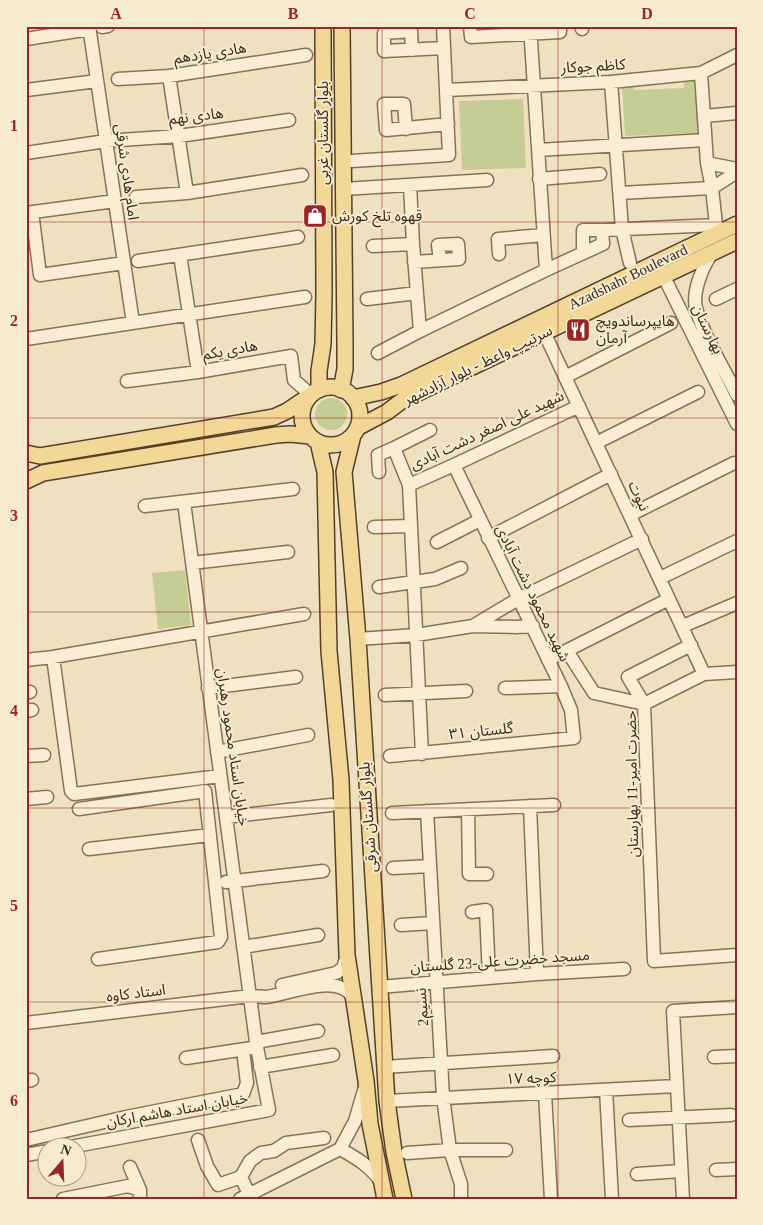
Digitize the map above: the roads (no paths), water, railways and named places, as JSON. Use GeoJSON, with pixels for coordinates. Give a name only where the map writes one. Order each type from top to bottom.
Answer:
{"type":"FeatureCollection","features":[{"type":"Feature","properties":{"kind":"main road","name":"بلوار گلستان غربی"},"geometry":{"type":"LineString","coordinates":[[315,392],[323,344],[323,26]]}},
{"type":"Feature","properties":{"kind":"main road","name":"بلوار گلستان غربی"},"geometry":{"type":"LineString","coordinates":[[342,26],[345,369],[347,394]]}},
{"type":"Feature","properties":{"kind":"main road","name":"Azadshahr Boulevard"},"geometry":{"type":"LineString","coordinates":[[347,394],[381,392],[401,385],[717,229],[737,224]]}},
{"type":"Feature","properties":{"kind":"main road","name":"سرتیپ واعظ - بلوار آزادشهر"},"geometry":{"type":"LineString","coordinates":[[355,431],[403,400],[544,332],[708,258],[737,241]]}},
{"type":"Feature","properties":{"kind":"main road"},"geometry":{"type":"LineString","coordinates":[[323,344],[327,350],[334,353],[341,351],[345,345]]}},
{"type":"Feature","properties":{"kind":"main road"},"geometry":{"type":"LineString","coordinates":[[26,453],[40,456],[274,418],[315,392],[330,387],[347,394],[359,412],[355,431],[343,442],[336,444],[324,444],[314,439],[290,434],[276,435],[43,472],[26,481]]}},
{"type":"Feature","properties":{"kind":"main road"},"geometry":{"type":"LineString","coordinates":[[314,439],[304,427],[302,415],[304,404],[315,392]]}},
{"type":"Feature","properties":{"kind":"main road"},"geometry":{"type":"LineString","coordinates":[[381,392],[378,400],[380,407],[386,412]]}},
{"type":"Feature","properties":{"kind":"main road","name":"بلوار گلستان شرقی"},"geometry":{"type":"LineString","coordinates":[[355,431],[344,472],[358,639],[384,1067],[394,1152],[404,1199]]}},
{"type":"Feature","properties":{"kind":"main road","name":"بلوار گلستان شرقی"},"geometry":{"type":"LineString","coordinates":[[314,439],[325,472],[329,651],[341,780],[347,955],[366,1081],[370,1124],[384,1191]]}},
{"type":"Feature","properties":{"kind":"main road"},"geometry":{"type":"LineString","coordinates":[[325,472],[334,467],[342,469],[344,472]]}},
{"type":"Feature","properties":{"kind":"main road"},"geometry":{"type":"LineString","coordinates":[[341,780],[366,781]]}},
{"type":"Feature","properties":{"kind":"street"},"geometry":{"type":"LineString","coordinates":[[351,161],[449,155],[443,26]]}},
{"type":"Feature","properties":{"kind":"street"},"geometry":{"type":"LineString","coordinates":[[470,31],[530,30],[560,32],[560,26]]}},
{"type":"Feature","properties":{"kind":"street"},"geometry":{"type":"LineString","coordinates":[[26,39],[97,27]]}},
{"type":"Feature","properties":{"kind":"street","name":"امام هادی شرقی"},"geometry":{"type":"LineString","coordinates":[[97,27],[97,81],[133,323]]}},
{"type":"Feature","properties":{"kind":"street"},"geometry":{"type":"LineString","coordinates":[[530,30],[546,270]]}},
{"type":"Feature","properties":{"kind":"street"},"geometry":{"type":"LineString","coordinates":[[412,50],[411,32],[384,33],[384,51],[412,50],[444,48]]}},
{"type":"Feature","properties":{"kind":"street","name":"هادی یازدهم"},"geometry":{"type":"LineString","coordinates":[[118,79],[169,76],[306,55]]}},
{"type":"Feature","properties":{"kind":"street","name":"کاظم جوکار"},"geometry":{"type":"LineString","coordinates":[[447,90],[611,82],[701,73],[737,55]]}},
{"type":"Feature","properties":{"kind":"street"},"geometry":{"type":"LineString","coordinates":[[583,253],[583,230],[717,229],[712,188],[706,163],[701,73]]}},
{"type":"Feature","properties":{"kind":"street"},"geometry":{"type":"LineString","coordinates":[[169,76],[188,193]]}},
{"type":"Feature","properties":{"kind":"street"},"geometry":{"type":"LineString","coordinates":[[26,90],[97,81]]}},
{"type":"Feature","properties":{"kind":"street"},"geometry":{"type":"LineString","coordinates":[[611,82],[622,229],[630,263]]}},
{"type":"Feature","properties":{"kind":"street"},"geometry":{"type":"LineString","coordinates":[[406,129],[404,104],[384,104],[386,130],[406,129],[448,124]]}},
{"type":"Feature","properties":{"kind":"street"},"geometry":{"type":"LineString","coordinates":[[704,116],[737,113]]}},
{"type":"Feature","properties":{"kind":"street","name":"هادی نهم"},"geometry":{"type":"LineString","coordinates":[[26,152],[106,141],[179,136],[289,120]]}},
{"type":"Feature","properties":{"kind":"street"},"geometry":{"type":"LineString","coordinates":[[538,150],[705,140]]}},
{"type":"Feature","properties":{"kind":"street"},"geometry":{"type":"LineString","coordinates":[[706,163],[737,170]]}},
{"type":"Feature","properties":{"kind":"street"},"geometry":{"type":"LineString","coordinates":[[620,194],[712,188],[737,170]]}},
{"type":"Feature","properties":{"kind":"street"},"geometry":{"type":"LineString","coordinates":[[539,179],[600,174]]}},
{"type":"Feature","properties":{"kind":"street"},"geometry":{"type":"LineString","coordinates":[[136,197],[188,193],[302,175]]}},
{"type":"Feature","properties":{"kind":"street"},"geometry":{"type":"LineString","coordinates":[[344,189],[487,180]]}},
{"type":"Feature","properties":{"kind":"street"},"geometry":{"type":"LineString","coordinates":[[410,185],[412,244],[420,331]]}},
{"type":"Feature","properties":{"kind":"street"},"geometry":{"type":"LineString","coordinates":[[115,201],[29,212],[40,276],[124,263]]}},
{"type":"Feature","properties":{"kind":"street"},"geometry":{"type":"LineString","coordinates":[[378,353],[603,244],[602,230]]}},
{"type":"Feature","properties":{"kind":"street"},"geometry":{"type":"LineString","coordinates":[[499,254],[498,239],[543,235]]}},
{"type":"Feature","properties":{"kind":"street"},"geometry":{"type":"LineString","coordinates":[[138,261],[298,237]]}},
{"type":"Feature","properties":{"kind":"street"},"geometry":{"type":"LineString","coordinates":[[373,246],[412,244]]}},
{"type":"Feature","properties":{"kind":"street"},"geometry":{"type":"LineString","coordinates":[[414,262],[440,260],[438,245],[458,244],[459,259]]}},
{"type":"Feature","properties":{"kind":"street"},"geometry":{"type":"LineString","coordinates":[[180,254],[198,372]]}},
{"type":"Feature","properties":{"kind":"street","name":"بهارستان"},"geometry":{"type":"LineString","coordinates":[[708,258],[699,280],[696,306],[705,331],[737,395]]}},
{"type":"Feature","properties":{"kind":"street","name":"بهارستان"},"geometry":{"type":"LineString","coordinates":[[665,278],[737,424]]}},
{"type":"Feature","properties":{"kind":"street"},"geometry":{"type":"LineString","coordinates":[[716,299],[737,289]]}},
{"type":"Feature","properties":{"kind":"street"},"geometry":{"type":"LineString","coordinates":[[367,299],[417,292]]}},
{"type":"Feature","properties":{"kind":"street"},"geometry":{"type":"LineString","coordinates":[[26,339],[305,297]]}},
{"type":"Feature","properties":{"kind":"street"},"geometry":{"type":"LineString","coordinates":[[565,377],[671,323]]}},
{"type":"Feature","properties":{"kind":"street","name":"نبوت"},"geometry":{"type":"LineString","coordinates":[[544,332],[704,674]]}},
{"type":"Feature","properties":{"kind":"street","name":"هادی یکم"},"geometry":{"type":"LineString","coordinates":[[127,381],[198,372],[291,356],[294,380],[315,392]]}},
{"type":"Feature","properties":{"kind":"street"},"geometry":{"type":"LineString","coordinates":[[596,443],[698,392]]}},
{"type":"Feature","properties":{"kind":"street","name":"شهید علی اصغر دشت آبادی"},"geometry":{"type":"LineString","coordinates":[[408,484],[454,465],[579,406]]}},
{"type":"Feature","properties":{"kind":"street"},"geometry":{"type":"LineString","coordinates":[[379,472],[378,455],[430,430]]}},
{"type":"Feature","properties":{"kind":"street"},"geometry":{"type":"LineString","coordinates":[[394,448],[401,461],[408,484],[422,754]]}},
{"type":"Feature","properties":{"kind":"street"},"geometry":{"type":"LineString","coordinates":[[630,515],[734,463]]}},
{"type":"Feature","properties":{"kind":"street","name":"شهید محمود دشت آبادی"},"geometry":{"type":"LineString","coordinates":[[454,465],[561,686],[571,710],[574,738]]}},
{"type":"Feature","properties":{"kind":"street"},"geometry":{"type":"LineString","coordinates":[[488,538],[611,474]]}},
{"type":"Feature","properties":{"kind":"street"},"geometry":{"type":"LineString","coordinates":[[145,506],[293,489]]}},
{"type":"Feature","properties":{"kind":"street","name":"خیابان استاد محمود رهبران"},"geometry":{"type":"LineString","coordinates":[[184,502],[250,996]]}},
{"type":"Feature","properties":{"kind":"street"},"geometry":{"type":"LineString","coordinates":[[436,542],[480,520]]}},
{"type":"Feature","properties":{"kind":"street"},"geometry":{"type":"LineString","coordinates":[[374,527],[410,526]]}},
{"type":"Feature","properties":{"kind":"street"},"geometry":{"type":"LineString","coordinates":[[473,626],[518,599],[642,539]]}},
{"type":"Feature","properties":{"kind":"street"},"geometry":{"type":"LineString","coordinates":[[660,578],[737,541]]}},
{"type":"Feature","properties":{"kind":"street"},"geometry":{"type":"LineString","coordinates":[[192,563],[288,552]]}},
{"type":"Feature","properties":{"kind":"street"},"geometry":{"type":"LineString","coordinates":[[379,587],[435,579],[461,568]]}},
{"type":"Feature","properties":{"kind":"street"},"geometry":{"type":"LineString","coordinates":[[548,660],[669,598]]}},
{"type":"Feature","properties":{"kind":"street"},"geometry":{"type":"LineString","coordinates":[[683,626],[737,603]]}},
{"type":"Feature","properties":{"kind":"street"},"geometry":{"type":"LineString","coordinates":[[715,613],[737,615]]}},
{"type":"Feature","properties":{"kind":"street"},"geometry":{"type":"LineString","coordinates":[[26,660],[304,614]]}},
{"type":"Feature","properties":{"kind":"street"},"geometry":{"type":"LineString","coordinates":[[358,639],[416,635],[473,626],[516,628],[533,626]]}},
{"type":"Feature","properties":{"kind":"street"},"geometry":{"type":"LineString","coordinates":[[644,704],[628,677],[691,645]]}},
{"type":"Feature","properties":{"kind":"street"},"geometry":{"type":"LineString","coordinates":[[567,651],[594,693],[644,704]]}},
{"type":"Feature","properties":{"kind":"street"},"geometry":{"type":"LineString","coordinates":[[53,657],[70,791],[74,794],[220,776]]}},
{"type":"Feature","properties":{"kind":"street","name":"حضرت امیر-11 بهارستان"},"geometry":{"type":"LineString","coordinates":[[737,672],[704,674],[644,704],[654,961],[737,955]]}},
{"type":"Feature","properties":{"kind":"street"},"geometry":{"type":"LineString","coordinates":[[208,688],[296,678]]}},
{"type":"Feature","properties":{"kind":"street"},"geometry":{"type":"LineString","coordinates":[[505,688],[561,686]]}},
{"type":"Feature","properties":{"kind":"street"},"geometry":{"type":"LineString","coordinates":[[385,695],[466,691]]}},
{"type":"Feature","properties":{"kind":"street"},"geometry":{"type":"LineString","coordinates":[[217,752],[308,735]]}},
{"type":"Feature","properties":{"kind":"street","name":"گلستان ۳۱"},"geometry":{"type":"LineString","coordinates":[[390,756],[574,738]]}},
{"type":"Feature","properties":{"kind":"street"},"geometry":{"type":"LineString","coordinates":[[26,756],[44,754]]}},
{"type":"Feature","properties":{"kind":"street"},"geometry":{"type":"LineString","coordinates":[[79,809],[205,791],[221,937],[218,942],[98,960]]}},
{"type":"Feature","properties":{"kind":"street"},"geometry":{"type":"LineString","coordinates":[[26,799],[47,796]]}},
{"type":"Feature","properties":{"kind":"street"},"geometry":{"type":"LineString","coordinates":[[226,817],[332,805]]}},
{"type":"Feature","properties":{"kind":"street"},"geometry":{"type":"LineString","coordinates":[[392,812],[554,805]]}},
{"type":"Feature","properties":{"kind":"street"},"geometry":{"type":"LineString","coordinates":[[530,806],[537,974]]}},
{"type":"Feature","properties":{"kind":"street"},"geometry":{"type":"LineString","coordinates":[[468,809],[469,874],[487,874]]}},
{"type":"Feature","properties":{"kind":"street","name":"نسیم2"},"geometry":{"type":"LineString","coordinates":[[427,811],[443,1098],[450,1150],[461,1184],[461,1199]]}},
{"type":"Feature","properties":{"kind":"street"},"geometry":{"type":"LineString","coordinates":[[89,849],[210,836]]}},
{"type":"Feature","properties":{"kind":"street"},"geometry":{"type":"LineString","coordinates":[[393,868],[430,866]]}},
{"type":"Feature","properties":{"kind":"street"},"geometry":{"type":"LineString","coordinates":[[215,884],[323,871]]}},
{"type":"Feature","properties":{"kind":"street"},"geometry":{"type":"LineString","coordinates":[[472,912],[486,910],[489,978]]}},
{"type":"Feature","properties":{"kind":"street"},"geometry":{"type":"LineString","coordinates":[[401,925],[433,923]]}},
{"type":"Feature","properties":{"kind":"street"},"geometry":{"type":"LineString","coordinates":[[243,947],[318,935]]}},
{"type":"Feature","properties":{"kind":"street","name":"استاد کاوه"},"geometry":{"type":"LineString","coordinates":[[250,996],[262,989],[336,973],[343,968],[347,955]]}},
{"type":"Feature","properties":{"kind":"street","name":"مسجد حضرت علی-23 گلستان"},"geometry":{"type":"LineString","coordinates":[[379,987],[624,969]]}},
{"type":"Feature","properties":{"kind":"street","name":"استاد کاوه"},"geometry":{"type":"LineString","coordinates":[[26,1023],[250,996],[264,997],[324,985],[341,986],[348,990],[352,996]]}},
{"type":"Feature","properties":{"kind":"street","name":"خیابان استاد هاشم ارکان"},"geometry":{"type":"LineString","coordinates":[[88,1144],[269,1110],[256,1045],[250,996]]}},
{"type":"Feature","properties":{"kind":"street"},"geometry":{"type":"LineString","coordinates":[[683,1199],[673,1011],[737,1007]]}},
{"type":"Feature","properties":{"kind":"street"},"geometry":{"type":"LineString","coordinates":[[186,1058],[243,1050],[256,1045],[318,1031]]}},
{"type":"Feature","properties":{"kind":"street"},"geometry":{"type":"LineString","coordinates":[[26,1140],[126,1117],[243,1094],[247,1083],[243,1050]]}},
{"type":"Feature","properties":{"kind":"street"},"geometry":{"type":"LineString","coordinates":[[260,1067],[333,1055]]}},
{"type":"Feature","properties":{"kind":"street"},"geometry":{"type":"LineString","coordinates":[[384,1067],[553,1056]]}},
{"type":"Feature","properties":{"kind":"street"},"geometry":{"type":"LineString","coordinates":[[714,1057],[737,1056]]}},
{"type":"Feature","properties":{"kind":"street"},"geometry":{"type":"LineString","coordinates":[[324,1138],[286,1143],[274,1151],[261,1153],[250,1160],[241,1177],[244,1196],[340,1149],[355,1120],[366,1081]]}},
{"type":"Feature","properties":{"kind":"street","name":"کوچه ۱۷"},"geometry":{"type":"LineString","coordinates":[[387,1101],[676,1086]]}},
{"type":"Feature","properties":{"kind":"street"},"geometry":{"type":"LineString","coordinates":[[606,1090],[612,1199]]}},
{"type":"Feature","properties":{"kind":"street"},"geometry":{"type":"LineString","coordinates":[[545,1094],[551,1199]]}},
{"type":"Feature","properties":{"kind":"street"},"geometry":{"type":"LineString","coordinates":[[629,1120],[731,1115]]}},
{"type":"Feature","properties":{"kind":"street"},"geometry":{"type":"LineString","coordinates":[[198,1140],[207,1166],[218,1185],[241,1177]]}},
{"type":"Feature","properties":{"kind":"street"},"geometry":{"type":"LineString","coordinates":[[340,1149],[360,1160],[375,1172],[384,1191]]}},
{"type":"Feature","properties":{"kind":"street"},"geometry":{"type":"LineString","coordinates":[[407,1154],[450,1150],[506,1150]]}},
{"type":"Feature","properties":{"kind":"street"},"geometry":{"type":"LineString","coordinates":[[130,1166],[140,1194]]}},
{"type":"Feature","properties":{"kind":"street"},"geometry":{"type":"LineString","coordinates":[[716,1170],[737,1169]]}},
{"type":"Feature","properties":{"kind":"street"},"geometry":{"type":"LineString","coordinates":[[636,1174],[681,1171]]}},
{"type":"Feature","properties":{"kind":"street"},"geometry":{"type":"LineString","coordinates":[[63,1199],[128,1186],[140,1194]]}},
{"type":"Feature","properties":{"kind":"place","name":"قهوه تلخ کورش"},"geometry":{"type":"Point","coordinates":[315,216]}},
{"type":"Feature","properties":{"kind":"place","name":"هایپرساندویچ آرمان"},"geometry":{"type":"Point","coordinates":[578,330]}}]}
